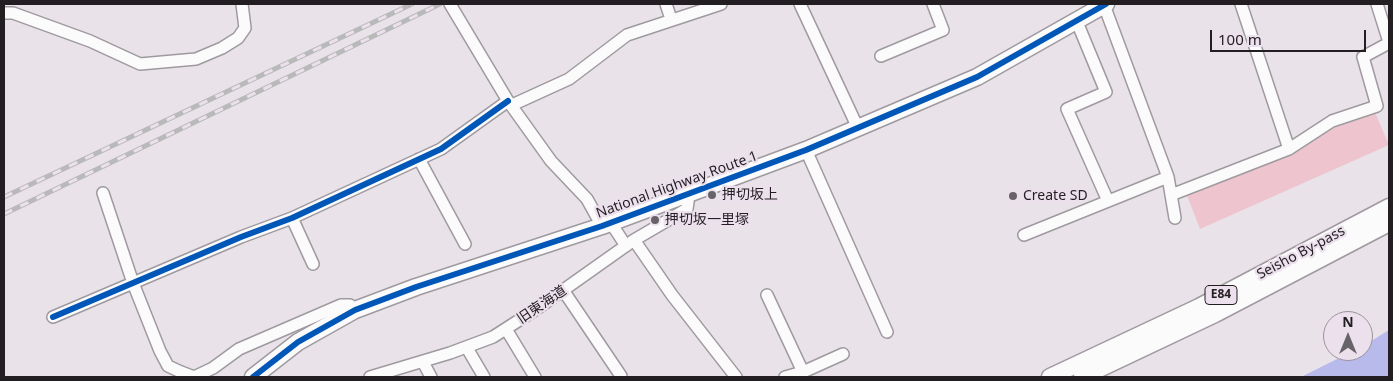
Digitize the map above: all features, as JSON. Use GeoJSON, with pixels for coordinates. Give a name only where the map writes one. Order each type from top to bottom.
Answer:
{"type":"FeatureCollection","features":[{"type":"Feature","properties":{"kind":"highway","name":"National Highway Route 1"},"geometry":{"type":"LineString","coordinates":[[253,377],[298,342],[356,310],[416,286],[607,225],[806,150],[977,77],[1105,4]]}},
{"type":"Feature","properties":{"kind":"highway","name":"Seisho By-pass"},"geometry":{"type":"LineString","coordinates":[[1050,377],[1199,307],[1389,207]]}},
{"type":"Feature","properties":{"kind":"highway","name":"Seisho By-pass"},"geometry":{"type":"LineString","coordinates":[[1082,377],[1216,314],[1389,223]]}},
{"type":"Feature","properties":{"kind":"street"},"geometry":{"type":"LineString","coordinates":[[4,13],[13,14],[90,41],[140,64],[196,59],[222,48],[238,38],[245,28],[242,4]]}},
{"type":"Feature","properties":{"kind":"street"},"geometry":{"type":"LineString","coordinates":[[450,4],[510,103],[551,162],[587,199],[607,225],[630,243],[736,377]]}},
{"type":"Feature","properties":{"kind":"street"},"geometry":{"type":"LineString","coordinates":[[666,4],[672,19]]}},
{"type":"Feature","properties":{"kind":"street"},"geometry":{"type":"LineString","coordinates":[[53,317],[241,237],[292,218],[441,150],[510,103],[568,79],[627,35],[721,4]]}},
{"type":"Feature","properties":{"kind":"street"},"geometry":{"type":"LineString","coordinates":[[800,4],[858,128]]}},
{"type":"Feature","properties":{"kind":"street"},"geometry":{"type":"LineString","coordinates":[[881,56],[943,30],[932,4]]}},
{"type":"Feature","properties":{"kind":"street"},"geometry":{"type":"LineString","coordinates":[[1105,4],[1168,177],[1175,218]]}},
{"type":"Feature","properties":{"kind":"street"},"geometry":{"type":"LineString","coordinates":[[1241,4],[1289,150]]}},
{"type":"Feature","properties":{"kind":"street"},"geometry":{"type":"LineString","coordinates":[[1171,195],[1289,150],[1332,121],[1377,106],[1362,57],[1389,42],[1377,4]]}},
{"type":"Feature","properties":{"kind":"street"},"geometry":{"type":"LineString","coordinates":[[1076,22],[1106,92],[1067,109],[1108,201]]}},
{"type":"Feature","properties":{"kind":"street"},"geometry":{"type":"LineString","coordinates":[[806,150],[887,332]]}},
{"type":"Feature","properties":{"kind":"street"},"geometry":{"type":"LineString","coordinates":[[419,159],[465,244]]}},
{"type":"Feature","properties":{"kind":"street"},"geometry":{"type":"LineString","coordinates":[[1024,235],[1168,177]]}},
{"type":"Feature","properties":{"kind":"street"},"geometry":{"type":"LineString","coordinates":[[103,192],[134,283],[168,366],[194,376],[213,368],[239,349],[341,305],[350,305],[356,310]]}},
{"type":"Feature","properties":{"kind":"street","name":"旧東海道"},"geometry":{"type":"LineString","coordinates":[[370,377],[467,348],[506,329],[630,243],[686,209],[689,195]]}},
{"type":"Feature","properties":{"kind":"street"},"geometry":{"type":"LineString","coordinates":[[292,218],[312,264]]}},
{"type":"Feature","properties":{"kind":"street"},"geometry":{"type":"LineString","coordinates":[[563,290],[621,376]]}},
{"type":"Feature","properties":{"kind":"street"},"geometry":{"type":"LineString","coordinates":[[767,295],[803,372]]}},
{"type":"Feature","properties":{"kind":"street"},"geometry":{"type":"LineString","coordinates":[[506,329],[534,377]]}},
{"type":"Feature","properties":{"kind":"street"},"geometry":{"type":"LineString","coordinates":[[467,348],[484,377]]}},
{"type":"Feature","properties":{"kind":"street"},"geometry":{"type":"LineString","coordinates":[[785,377],[803,372],[843,354]]}},
{"type":"Feature","properties":{"kind":"street"},"geometry":{"type":"LineString","coordinates":[[423,362],[431,377]]}},
{"type":"Feature","properties":{"kind":"shaded area"},"geometry":{"type":"Polygon","coordinates":[[[1374,110],[1389,145],[1200,229],[1186,193],[1315,140],[1329,129],[1374,110]]]}},
{"type":"Feature","properties":{"kind":"water"},"geometry":{"type":"Polygon","coordinates":[[[1389,330],[1389,377],[1301,377],[1333,361],[1373,361],[1373,340],[1389,330]]]}},
{"type":"Feature","properties":{"kind":"railway"},"geometry":{"type":"LineString","coordinates":[[4,197],[412,4]]}},
{"type":"Feature","properties":{"kind":"railway"},"geometry":{"type":"LineString","coordinates":[[4,214],[440,4]]}},
{"type":"Feature","properties":{"kind":"cycle path"},"geometry":{"type":"LineString","coordinates":[[253,377],[298,342],[355,310],[416,287],[602,226],[806,150],[977,77],[1106,4]]}},
{"type":"Feature","properties":{"kind":"cycle path"},"geometry":{"type":"LineString","coordinates":[[53,317],[241,237],[292,218],[441,149],[508,101]]}},
{"type":"Feature","properties":{"kind":"place","name":"押切坂上"},"geometry":{"type":"Point","coordinates":[712,195]}},
{"type":"Feature","properties":{"kind":"place","name":"Create SD"},"geometry":{"type":"Point","coordinates":[1013,196]}},
{"type":"Feature","properties":{"kind":"place","name":"押切坂一里塚"},"geometry":{"type":"Point","coordinates":[655,220]}}]}
